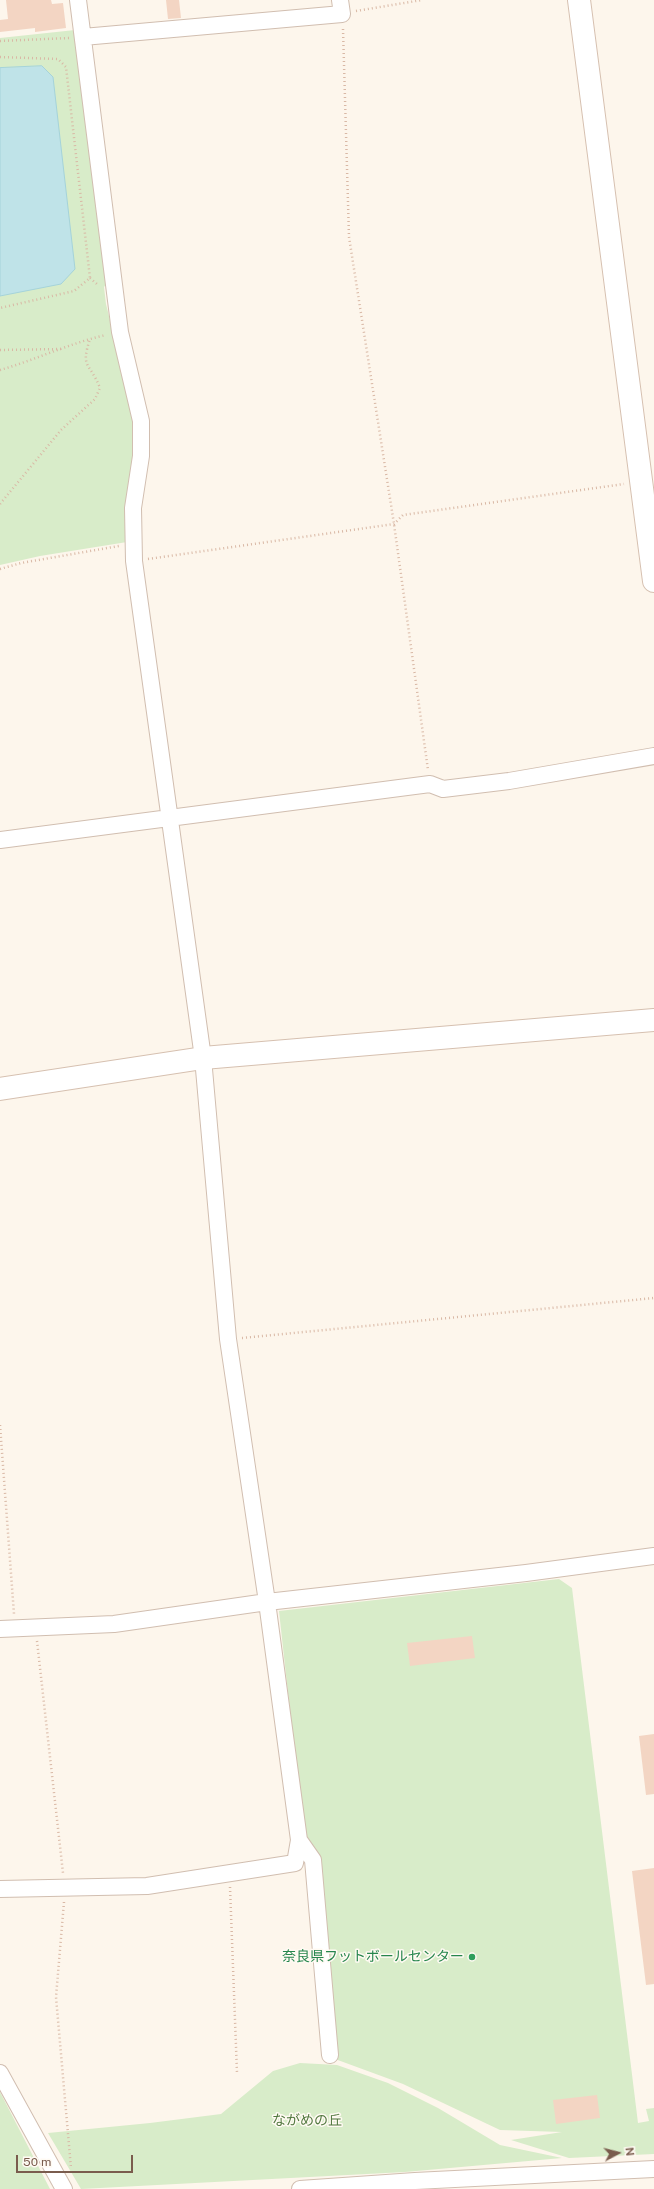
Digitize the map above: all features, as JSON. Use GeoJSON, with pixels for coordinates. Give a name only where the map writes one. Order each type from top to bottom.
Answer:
{"type":"FeatureCollection","features":[{"type":"Feature","properties":{"kind":"street"},"geometry":{"type":"LineString","coordinates":[[0,1889],[65,1889],[147,1886],[295,1863],[299,1840],[267,1602],[228,1339],[203,1058],[171,817],[134,561],[133,508],[141,456],[141,420],[120,332],[78,0]]}},
{"type":"Feature","properties":{"kind":"street"},"geometry":{"type":"LineString","coordinates":[[579,0],[654,581]]}},
{"type":"Feature","properties":{"kind":"street"},"geometry":{"type":"LineString","coordinates":[[83,37],[341,7]]}},
{"type":"Feature","properties":{"kind":"street"},"geometry":{"type":"LineString","coordinates":[[0,840],[430,784],[443,789],[508,781],[654,756]]}},
{"type":"Feature","properties":{"kind":"street"},"geometry":{"type":"LineString","coordinates":[[0,1089],[203,1058],[654,1020]]}},
{"type":"Feature","properties":{"kind":"street"},"geometry":{"type":"LineString","coordinates":[[7,1629],[114,1624],[267,1602],[526,1573],[654,1556]]}},
{"type":"Feature","properties":{"kind":"street"},"geometry":{"type":"LineString","coordinates":[[299,1840],[313,1860],[330,2055]]}},
{"type":"Feature","properties":{"kind":"street"},"geometry":{"type":"LineString","coordinates":[[0,2074],[64,2189]]}},
{"type":"Feature","properties":{"kind":"street"},"geometry":{"type":"LineString","coordinates":[[300,2189],[525,2174],[654,2169]]}},
{"type":"Feature","properties":{"kind":"path"},"geometry":{"type":"LineString","coordinates":[[422,0],[341,7],[349,237],[394,524],[430,784]]}},
{"type":"Feature","properties":{"kind":"path"},"geometry":{"type":"LineString","coordinates":[[0,41],[83,37]]}},
{"type":"Feature","properties":{"kind":"path"},"geometry":{"type":"LineString","coordinates":[[0,57],[58,59],[66,67],[90,278],[74,291],[0,308]]}},
{"type":"Feature","properties":{"kind":"path"},"geometry":{"type":"LineString","coordinates":[[0,370],[65,349],[90,339],[120,332]]}},
{"type":"Feature","properties":{"kind":"path"},"geometry":{"type":"LineString","coordinates":[[0,504],[61,430],[95,399],[100,388],[97,379],[85,364],[84,356],[90,339]]}},
{"type":"Feature","properties":{"kind":"path"},"geometry":{"type":"LineString","coordinates":[[0,350],[65,349]]}},
{"type":"Feature","properties":{"kind":"path"},"geometry":{"type":"LineString","coordinates":[[134,561],[394,524],[403,515],[642,481]]}},
{"type":"Feature","properties":{"kind":"path"},"geometry":{"type":"LineString","coordinates":[[0,569],[21,563],[133,544]]}},
{"type":"Feature","properties":{"kind":"path"},"geometry":{"type":"LineString","coordinates":[[228,1339],[654,1298]]}},
{"type":"Feature","properties":{"kind":"path"},"geometry":{"type":"LineString","coordinates":[[0,1425],[7,1629]]}},
{"type":"Feature","properties":{"kind":"path"},"geometry":{"type":"LineString","coordinates":[[36,1627],[65,1889],[56,1997],[71,2174]]}},
{"type":"Feature","properties":{"kind":"path"},"geometry":{"type":"LineString","coordinates":[[229,1873],[237,2073]]}},
{"type":"Feature","properties":{"kind":"green space"},"geometry":{"type":"Polygon","coordinates":[[[75,30],[107,283],[104,287],[106,304],[135,421],[136,456],[127,542],[40,556],[0,565],[0,38],[75,30]]]}},
{"type":"Feature","properties":{"kind":"green space","name":"奈良県フットボールセンター"},"geometry":{"type":"Polygon","coordinates":[[[559,1579],[572,1588],[638,2123],[649,2121],[646,2109],[654,2108],[654,2154],[569,2158],[511,2140],[562,2132],[500,2130],[403,2084],[335,2059],[304,1839],[279,1611],[559,1579]]]}},
{"type":"Feature","properties":{"kind":"green space","name":"ながめの丘"},"geometry":{"type":"Polygon","coordinates":[[[300,2063],[337,2065],[388,2083],[438,2108],[500,2145],[562,2158],[405,2172],[81,2189],[48,2133],[221,2114],[273,2071],[300,2063]]]}},
{"type":"Feature","properties":{"kind":"green space"},"geometry":{"type":"Polygon","coordinates":[[[0,2092],[50,2189],[0,2189],[0,2092]]]}},
{"type":"Feature","properties":{"kind":"water"},"geometry":{"type":"Polygon","coordinates":[[[42,66],[53,77],[75,269],[61,284],[0,296],[0,68],[42,66]]]}},
{"type":"Feature","properties":{"kind":"building"},"geometry":{"type":"Polygon","coordinates":[[[6,0],[51,0],[52,4],[63,3],[66,28],[35,32],[35,28],[0,32],[0,20],[8,19],[6,0]]]}},
{"type":"Feature","properties":{"kind":"building"},"geometry":{"type":"Polygon","coordinates":[[[166,0],[179,0],[181,18],[168,19],[166,0]]]}},
{"type":"Feature","properties":{"kind":"building"},"geometry":{"type":"Polygon","coordinates":[[[472,1636],[475,1658],[410,1666],[407,1643],[472,1636]]]}},
{"type":"Feature","properties":{"kind":"building"},"geometry":{"type":"Polygon","coordinates":[[[654,1734],[654,1794],[646,1795],[639,1736],[654,1734]]]}},
{"type":"Feature","properties":{"kind":"building"},"geometry":{"type":"Polygon","coordinates":[[[654,1868],[654,1984],[646,1985],[632,1871],[654,1868]]]}},
{"type":"Feature","properties":{"kind":"building"},"geometry":{"type":"Polygon","coordinates":[[[597,2095],[600,2118],[556,2124],[553,2100],[597,2095]]]}},
{"type":"Feature","properties":{"kind":"place","name":"奈良県フットボールセンター"},"geometry":{"type":"Point","coordinates":[472,1957]}}]}
